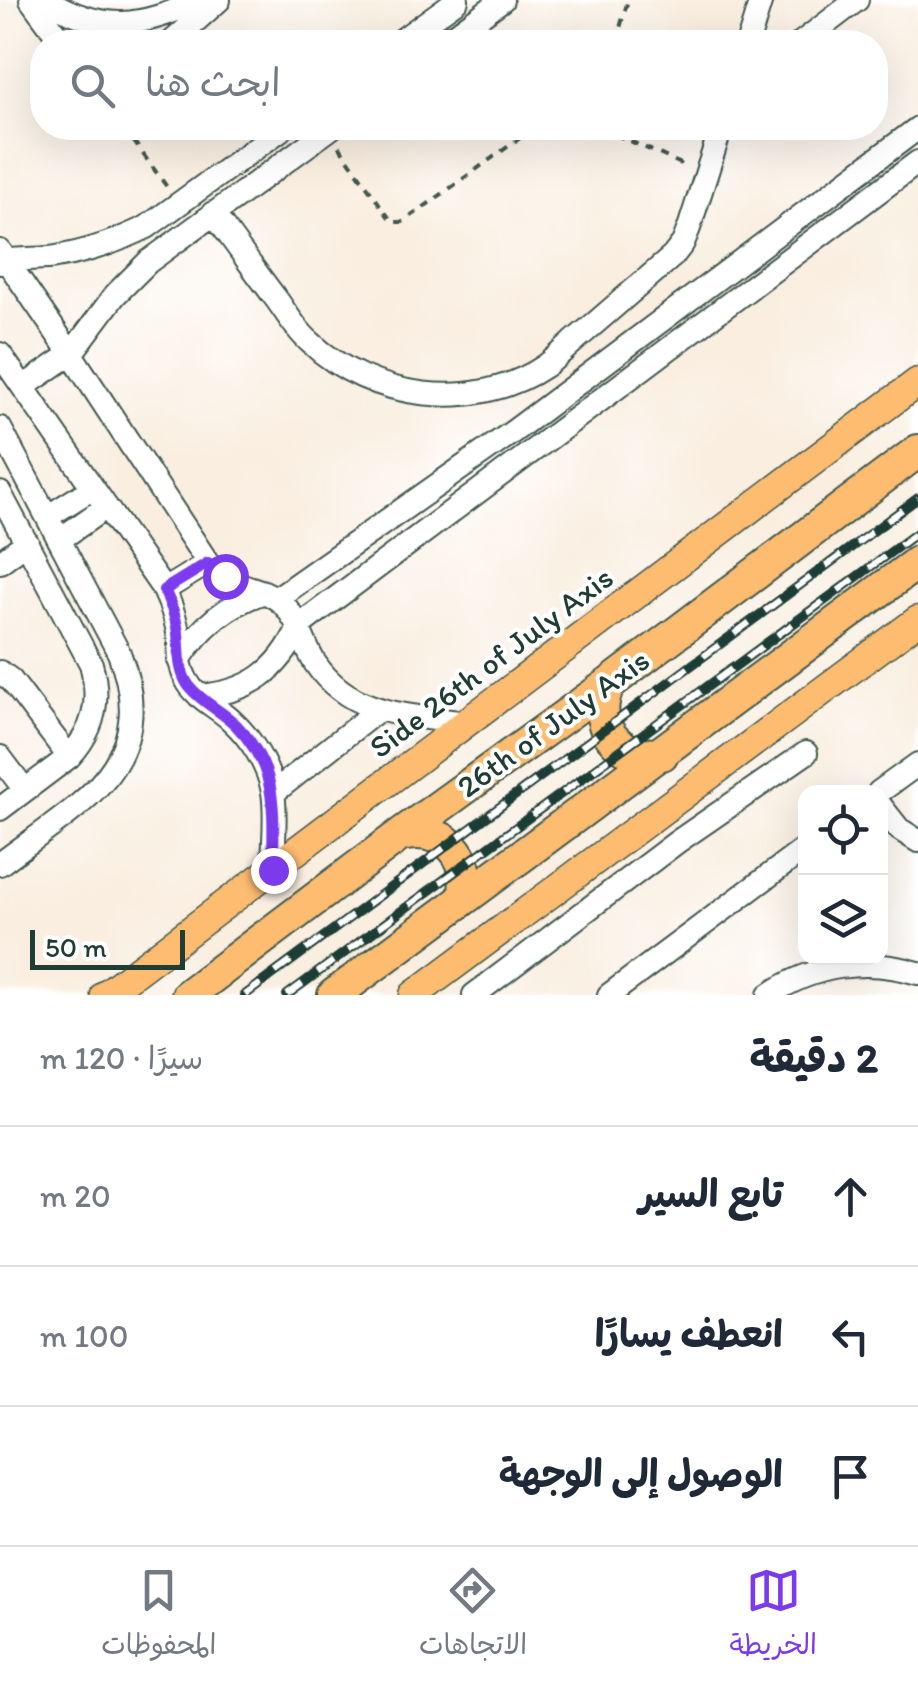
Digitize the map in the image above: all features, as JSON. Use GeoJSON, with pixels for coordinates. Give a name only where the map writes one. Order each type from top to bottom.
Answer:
{"type":"FeatureCollection","features":[{"type":"Feature","properties":{"kind":"highway","name":"26th of July Axis"},"geometry":{"type":"LineString","coordinates":[[188,995],[918,452]]}},
{"type":"Feature","properties":{"kind":"highway"},"geometry":{"type":"LineString","coordinates":[[334,995],[918,562]]}},
{"type":"Feature","properties":{"kind":"highway"},"geometry":{"type":"LineString","coordinates":[[609,684],[602,716],[611,737],[629,751],[662,754]]}},
{"type":"Feature","properties":{"kind":"highway"},"geometry":{"type":"LineString","coordinates":[[400,835],[433,834],[452,846],[466,875],[464,897]]}},
{"type":"Feature","properties":{"kind":"main road","name":"Side 26th of July Axis"},"geometry":{"type":"LineString","coordinates":[[104,995],[918,382]]}},
{"type":"Feature","properties":{"kind":"main road"},"geometry":{"type":"LineString","coordinates":[[414,995],[918,620]]}},
{"type":"Feature","properties":{"kind":"street"},"geometry":{"type":"LineString","coordinates":[[31,0],[53,30]]}},
{"type":"Feature","properties":{"kind":"street"},"geometry":{"type":"LineString","coordinates":[[47,0],[78,16],[127,30]]}},
{"type":"Feature","properties":{"kind":"street"},"geometry":{"type":"LineString","coordinates":[[142,30],[158,18],[199,0]]}},
{"type":"Feature","properties":{"kind":"street"},"geometry":{"type":"LineString","coordinates":[[185,30],[219,0]]}},
{"type":"Feature","properties":{"kind":"street"},"geometry":{"type":"LineString","coordinates":[[416,30],[457,0]]}},
{"type":"Feature","properties":{"kind":"street"},"geometry":{"type":"LineString","coordinates":[[461,30],[502,0]]}},
{"type":"Feature","properties":{"kind":"street"},"geometry":{"type":"LineString","coordinates":[[752,30],[761,0]]}},
{"type":"Feature","properties":{"kind":"street"},"geometry":{"type":"LineString","coordinates":[[818,30],[857,0]]}},
{"type":"Feature","properties":{"kind":"street"},"geometry":{"type":"LineString","coordinates":[[77,30],[78,16]]}},
{"type":"Feature","properties":{"kind":"street"},"geometry":{"type":"LineString","coordinates":[[179,660],[215,618],[247,598],[271,595],[424,494],[918,128]]}},
{"type":"Feature","properties":{"kind":"street"},"geometry":{"type":"LineString","coordinates":[[2,258],[53,258],[100,247],[147,227],[267,140]]}},
{"type":"Feature","properties":{"kind":"street"},"geometry":{"type":"LineString","coordinates":[[22,387],[71,354],[131,278],[314,140]]}},
{"type":"Feature","properties":{"kind":"street"},"geometry":{"type":"LineString","coordinates":[[213,214],[307,340],[331,360],[389,388],[453,395],[485,390],[544,366],[673,256],[689,228],[717,140]]}},
{"type":"Feature","properties":{"kind":"street"},"geometry":{"type":"LineString","coordinates":[[199,696],[242,688],[261,677],[278,662],[300,625],[918,162]]}},
{"type":"Feature","properties":{"kind":"street"},"geometry":{"type":"LineString","coordinates":[[2,258],[71,354],[208,563],[244,586],[271,595],[300,625],[314,662],[342,692],[378,710],[468,723]]}},
{"type":"Feature","properties":{"kind":"street"},"geometry":{"type":"LineString","coordinates":[[0,354],[164,590],[177,624],[183,674],[199,696],[230,719],[254,747],[273,793],[273,870]]}},
{"type":"Feature","properties":{"kind":"street"},"geometry":{"type":"LineString","coordinates":[[0,428],[119,653],[130,688],[130,724],[119,758],[98,788],[0,864]]}},
{"type":"Feature","properties":{"kind":"street"},"geometry":{"type":"LineString","coordinates":[[0,493],[91,664],[96,707],[87,734],[69,757],[0,808]]}},
{"type":"Feature","properties":{"kind":"street"},"geometry":{"type":"LineString","coordinates":[[424,494],[442,519]]}},
{"type":"Feature","properties":{"kind":"street"},"geometry":{"type":"LineString","coordinates":[[46,517],[100,498]]}},
{"type":"Feature","properties":{"kind":"street"},"geometry":{"type":"LineString","coordinates":[[58,540],[100,498]]}},
{"type":"Feature","properties":{"kind":"street"},"geometry":{"type":"LineString","coordinates":[[0,562],[27,542]]}},
{"type":"Feature","properties":{"kind":"street"},"geometry":{"type":"LineString","coordinates":[[164,590],[208,563]]}},
{"type":"Feature","properties":{"kind":"street"},"geometry":{"type":"LineString","coordinates":[[0,672],[69,757]]}},
{"type":"Feature","properties":{"kind":"street"},"geometry":{"type":"LineString","coordinates":[[273,793],[378,710]]}},
{"type":"Feature","properties":{"kind":"street"},"geometry":{"type":"LineString","coordinates":[[474,995],[676,842],[806,754]]}},
{"type":"Feature","properties":{"kind":"street"},"geometry":{"type":"LineString","coordinates":[[0,758],[25,790]]}},
{"type":"Feature","properties":{"kind":"street"},"geometry":{"type":"LineString","coordinates":[[888,786],[918,764]]}},
{"type":"Feature","properties":{"kind":"street"},"geometry":{"type":"LineString","coordinates":[[888,816],[898,829],[918,841]]}},
{"type":"Feature","properties":{"kind":"street"},"geometry":{"type":"LineString","coordinates":[[608,995],[798,854]]}},
{"type":"Feature","properties":{"kind":"street"},"geometry":{"type":"LineString","coordinates":[[769,995],[800,978],[842,966],[886,966],[918,974]]}},
{"type":"Feature","properties":{"kind":"path"},"geometry":{"type":"LineString","coordinates":[[619,30],[628,0]]}},
{"type":"Feature","properties":{"kind":"path"},"geometry":{"type":"LineString","coordinates":[[133,140],[179,204]]}},
{"type":"Feature","properties":{"kind":"path"},"geometry":{"type":"LineString","coordinates":[[337,140],[395,222],[403,222],[517,140]]}},
{"type":"Feature","properties":{"kind":"path"},"geometry":{"type":"LineString","coordinates":[[627,140],[706,176]]}},
{"type":"Feature","properties":{"kind":"railway"},"geometry":{"type":"LineString","coordinates":[[245,995],[918,498]]}},
{"type":"Feature","properties":{"kind":"railway"},"geometry":{"type":"LineString","coordinates":[[287,995],[918,532]]}},
{"type":"Feature","properties":{"kind":"route"},"geometry":{"type":"LineString","coordinates":[[225,576],[208,563],[164,590],[177,624],[183,674],[199,696],[238,727],[265,769],[273,793],[273,870]]}}]}
